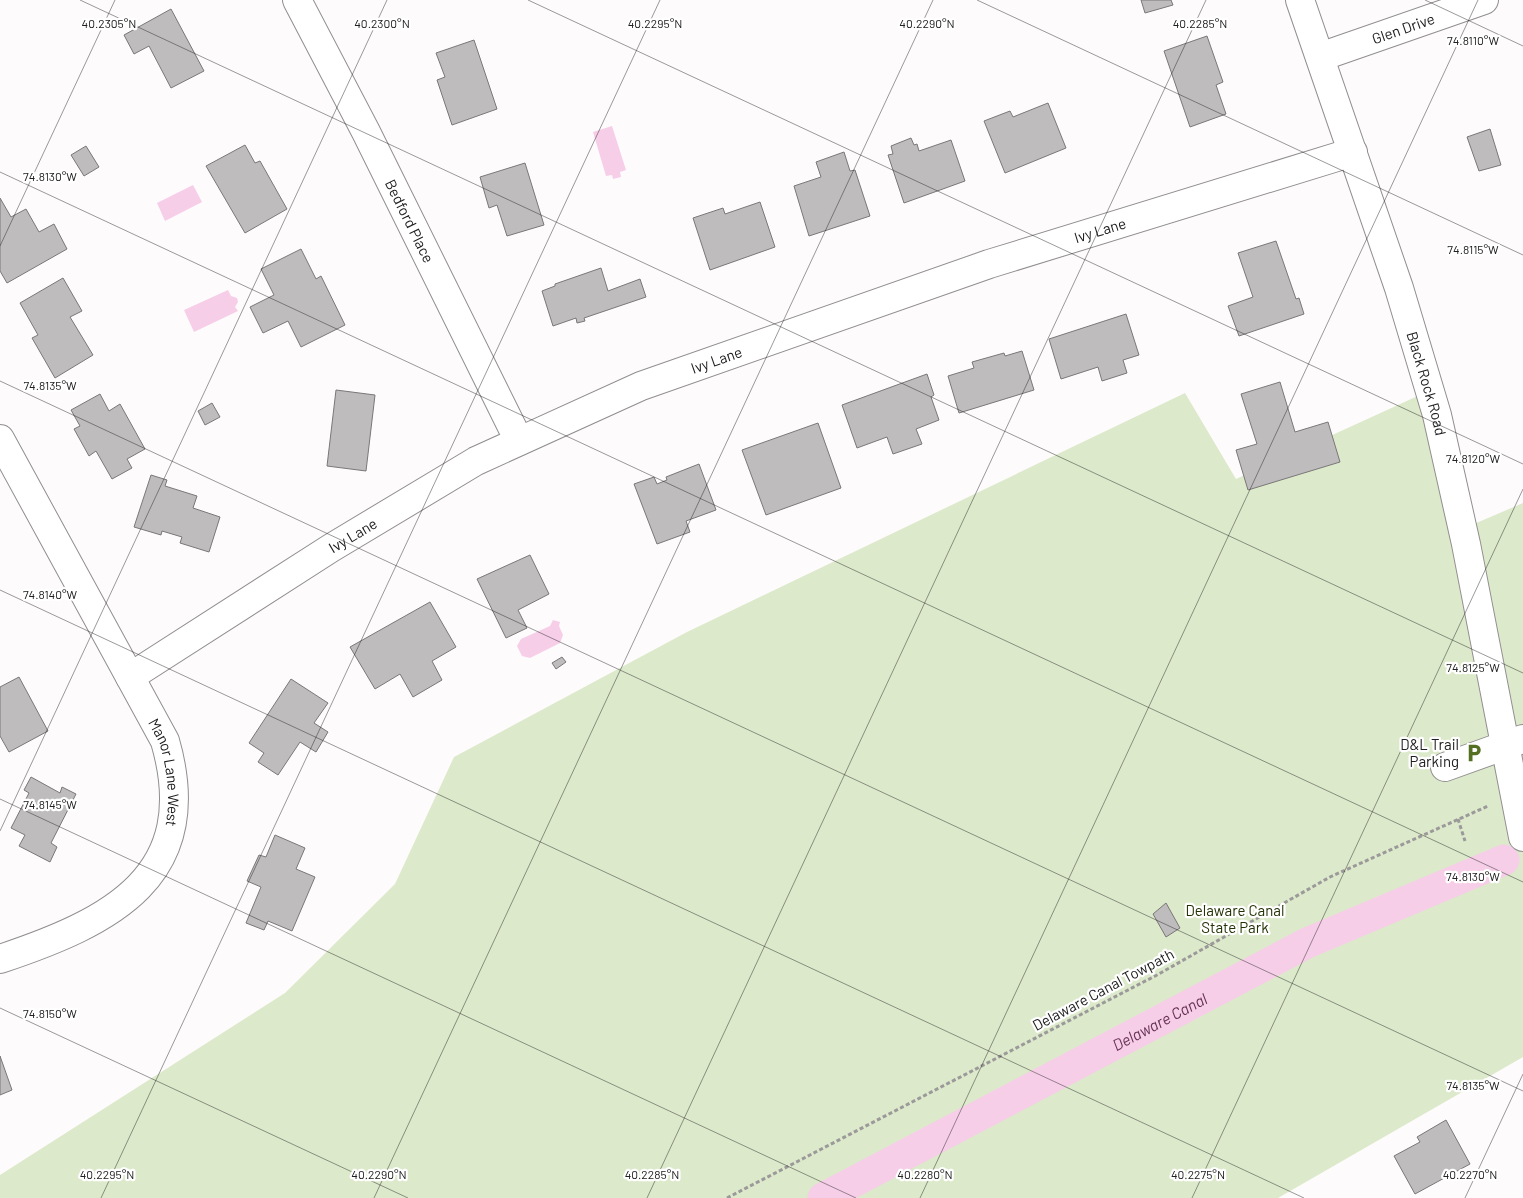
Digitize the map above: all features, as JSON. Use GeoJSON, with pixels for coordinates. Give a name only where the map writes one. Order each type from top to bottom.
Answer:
{"type":"FeatureCollection","features":[{"type":"Feature","properties":{"kind":"street","name":"Bedford Place"},"geometry":{"type":"LineString","coordinates":[[297,0],[366,132],[519,441]]}},
{"type":"Feature","properties":{"kind":"street","name":"Black Rock Road"},"geometry":{"type":"LineString","coordinates":[[1300,0],[1399,288],[1437,416],[1513,742],[1522,830]]}},
{"type":"Feature","properties":{"kind":"street","name":"Glen Drive"},"geometry":{"type":"LineString","coordinates":[[1320,57],[1484,0]]}},
{"type":"Feature","properties":{"kind":"street","name":"Ivy Lane"},"geometry":{"type":"LineString","coordinates":[[130,677],[421,492],[476,461],[641,386],[989,264],[1353,152]]}},
{"type":"Feature","properties":{"kind":"street","name":"Manor Lane West"},"geometry":{"type":"LineString","coordinates":[[0,439],[165,741],[173,768],[175,796],[172,825],[157,865],[149,878],[120,902],[89,923],[55,940],[0,958]]}},
{"type":"Feature","properties":{"kind":"street"},"geometry":{"type":"LineString","coordinates":[[1445,767],[1513,742]]}},
{"type":"Feature","properties":{"kind":"path","name":"Delaware Canal Towpath"},"geometry":{"type":"LineString","coordinates":[[727,1198],[1156,975],[1330,877],[1492,804]]}},
{"type":"Feature","properties":{"kind":"path"},"geometry":{"type":"LineString","coordinates":[[1458,819],[1465,841]]}},
{"type":"Feature","properties":{"kind":"green space","name":"Delaware Canal State Park"},"geometry":{"type":"Polygon","coordinates":[[[1185,393],[1236,479],[1422,394],[1453,533],[1523,503],[1523,1057],[1278,1198],[0,1198],[0,1175],[285,993],[395,884],[454,757],[687,632],[1185,393]]]}},
{"type":"Feature","properties":{"kind":"shaded area"},"geometry":{"type":"Polygon","coordinates":[[[612,126],[626,170],[620,172],[621,177],[613,179],[612,175],[606,176],[593,132],[612,126]]]}},
{"type":"Feature","properties":{"kind":"shaded area"},"geometry":{"type":"Polygon","coordinates":[[[193,185],[202,202],[165,221],[157,203],[193,185]]]}},
{"type":"Feature","properties":{"kind":"shaded area"},"geometry":{"type":"Polygon","coordinates":[[[228,290],[231,296],[237,298],[238,302],[235,307],[238,311],[194,332],[184,310],[228,290]]]}},
{"type":"Feature","properties":{"kind":"shaded area"},"geometry":{"type":"Polygon","coordinates":[[[553,620],[560,622],[559,626],[563,635],[560,643],[530,658],[522,656],[517,646],[521,639],[550,626],[553,620]]]}},
{"type":"Feature","properties":{"kind":"building"},"geometry":{"type":"Polygon","coordinates":[[[1141,0],[1171,0],[1173,5],[1145,13],[1141,0]]]}},
{"type":"Feature","properties":{"kind":"building"},"geometry":{"type":"Polygon","coordinates":[[[171,9],[204,71],[171,88],[149,46],[134,54],[124,35],[171,9]]]}},
{"type":"Feature","properties":{"kind":"building"},"geometry":{"type":"Polygon","coordinates":[[[1207,36],[1223,82],[1216,85],[1226,114],[1190,127],[1164,51],[1207,36]]]}},
{"type":"Feature","properties":{"kind":"building"},"geometry":{"type":"Polygon","coordinates":[[[474,40],[497,109],[452,125],[437,80],[445,77],[436,53],[474,40]]]}},
{"type":"Feature","properties":{"kind":"building"},"geometry":{"type":"Polygon","coordinates":[[[1048,103],[1066,148],[1005,173],[984,121],[1010,111],[1013,117],[1048,103]]]}},
{"type":"Feature","properties":{"kind":"building"},"geometry":{"type":"Polygon","coordinates":[[[1490,129],[1501,165],[1479,171],[1467,137],[1490,129]]]}},
{"type":"Feature","properties":{"kind":"building"},"geometry":{"type":"Polygon","coordinates":[[[911,138],[914,145],[917,144],[919,151],[951,140],[965,181],[904,203],[888,155],[893,154],[891,146],[911,138]]]}},
{"type":"Feature","properties":{"kind":"building"},"geometry":{"type":"Polygon","coordinates":[[[245,145],[255,163],[260,161],[287,209],[245,233],[206,166],[245,145]]]}},
{"type":"Feature","properties":{"kind":"building"},"geometry":{"type":"Polygon","coordinates":[[[86,146],[99,167],[84,176],[71,155],[86,146]]]}},
{"type":"Feature","properties":{"kind":"building"},"geometry":{"type":"Polygon","coordinates":[[[844,152],[850,171],[855,170],[870,216],[809,236],[794,186],[821,177],[816,162],[844,152]]]}},
{"type":"Feature","properties":{"kind":"building"},"geometry":{"type":"Polygon","coordinates":[[[525,163],[544,225],[507,236],[497,205],[489,208],[480,177],[525,163]]]}},
{"type":"Feature","properties":{"kind":"building"},"geometry":{"type":"Polygon","coordinates":[[[0,198],[11,217],[26,209],[39,232],[54,224],[67,249],[7,283],[0,271],[0,198]]]}},
{"type":"Feature","properties":{"kind":"building"},"geometry":{"type":"Polygon","coordinates":[[[760,202],[775,247],[710,270],[693,218],[723,208],[725,214],[760,202]]]}},
{"type":"Feature","properties":{"kind":"building"},"geometry":{"type":"Polygon","coordinates":[[[1276,241],[1296,299],[1299,298],[1304,314],[1239,336],[1228,306],[1253,297],[1238,253],[1276,241]]]}},
{"type":"Feature","properties":{"kind":"building"},"geometry":{"type":"Polygon","coordinates":[[[301,249],[316,279],[321,276],[345,325],[301,347],[288,321],[263,333],[250,307],[274,295],[261,269],[301,249]]]}},
{"type":"Feature","properties":{"kind":"building"},"geometry":{"type":"Polygon","coordinates":[[[601,268],[608,291],[640,279],[646,297],[584,318],[585,321],[577,323],[576,318],[553,326],[542,291],[555,286],[555,284],[601,268]]]}},
{"type":"Feature","properties":{"kind":"building"},"geometry":{"type":"Polygon","coordinates":[[[63,278],[82,311],[70,317],[93,355],[55,378],[32,338],[38,335],[20,303],[63,278]]]}},
{"type":"Feature","properties":{"kind":"building"},"geometry":{"type":"Polygon","coordinates":[[[1126,314],[1139,355],[1123,360],[1127,373],[1102,381],[1098,367],[1061,379],[1049,339],[1126,314]]]}},
{"type":"Feature","properties":{"kind":"building"},"geometry":{"type":"Polygon","coordinates":[[[1022,351],[1034,390],[959,413],[948,376],[974,368],[972,362],[1004,353],[1005,356],[1022,351]]]}},
{"type":"Feature","properties":{"kind":"building"},"geometry":{"type":"Polygon","coordinates":[[[927,374],[934,395],[931,397],[939,420],[916,429],[922,444],[893,454],[887,437],[857,448],[842,405],[927,374]]]}},
{"type":"Feature","properties":{"kind":"building"},"geometry":{"type":"Polygon","coordinates":[[[1280,382],[1295,432],[1328,422],[1340,462],[1248,490],[1236,450],[1257,444],[1241,394],[1280,382]]]}},
{"type":"Feature","properties":{"kind":"building"},"geometry":{"type":"Polygon","coordinates":[[[336,390],[375,395],[366,471],[327,466],[336,390]]]}},
{"type":"Feature","properties":{"kind":"building"},"geometry":{"type":"Polygon","coordinates":[[[100,394],[109,411],[120,404],[145,449],[127,459],[132,468],[112,479],[96,451],[89,456],[74,429],[80,426],[71,410],[100,394]]]}},
{"type":"Feature","properties":{"kind":"building"},"geometry":{"type":"Polygon","coordinates":[[[212,403],[220,417],[205,425],[198,411],[212,403]]]}},
{"type":"Feature","properties":{"kind":"building"},"geometry":{"type":"Polygon","coordinates":[[[818,423],[841,488],[766,515],[742,450],[818,423]]]}},
{"type":"Feature","properties":{"kind":"building"},"geometry":{"type":"Polygon","coordinates":[[[699,464],[716,510],[686,521],[690,532],[657,544],[634,484],[654,477],[657,484],[667,480],[666,477],[699,464]]]}},
{"type":"Feature","properties":{"kind":"building"},"geometry":{"type":"Polygon","coordinates":[[[151,475],[167,480],[165,486],[197,496],[193,508],[220,517],[209,552],[180,543],[182,537],[162,531],[161,535],[134,527],[151,475]]]}},
{"type":"Feature","properties":{"kind":"building"},"geometry":{"type":"Polygon","coordinates":[[[530,555],[549,594],[518,610],[527,628],[506,638],[477,579],[530,555]]]}},
{"type":"Feature","properties":{"kind":"building"},"geometry":{"type":"Polygon","coordinates":[[[430,602],[456,647],[432,661],[442,680],[413,697],[400,674],[375,689],[350,647],[430,602]]]}},
{"type":"Feature","properties":{"kind":"building"},"geometry":{"type":"Polygon","coordinates":[[[562,657],[566,662],[556,669],[552,663],[562,657]]]}},
{"type":"Feature","properties":{"kind":"building"},"geometry":{"type":"Polygon","coordinates":[[[19,677],[48,731],[9,752],[0,736],[0,687],[19,677]]]}},
{"type":"Feature","properties":{"kind":"building"},"geometry":{"type":"Polygon","coordinates":[[[291,679],[328,703],[314,723],[328,732],[316,752],[300,742],[278,775],[258,762],[264,753],[249,743],[291,679]]]}},
{"type":"Feature","properties":{"kind":"building"},"geometry":{"type":"Polygon","coordinates":[[[31,777],[60,793],[62,787],[76,794],[51,843],[57,847],[50,862],[19,846],[25,835],[11,828],[29,793],[24,790],[31,777]]]}},
{"type":"Feature","properties":{"kind":"building"},"geometry":{"type":"Polygon","coordinates":[[[275,835],[305,848],[296,869],[315,877],[292,931],[268,921],[264,930],[246,923],[261,887],[247,881],[259,855],[266,857],[275,835]]]}},
{"type":"Feature","properties":{"kind":"building"},"geometry":{"type":"Polygon","coordinates":[[[1166,903],[1180,928],[1166,937],[1153,914],[1166,903]]]}},
{"type":"Feature","properties":{"kind":"building"},"geometry":{"type":"Polygon","coordinates":[[[0,1056],[12,1090],[0,1095],[0,1056]]]}},
{"type":"Feature","properties":{"kind":"building"},"geometry":{"type":"Polygon","coordinates":[[[1446,1120],[1470,1164],[1415,1194],[1394,1156],[1420,1142],[1417,1137],[1446,1120]]]}},
{"type":"Feature","properties":{"kind":"waterway","name":"Delaware Canal"},"geometry":{"type":"LineString","coordinates":[[823,1198],[1307,943],[1504,860]]}},
{"type":"Feature","properties":{"kind":"place","name":"D&L Trail Parking"},"geometry":{"type":"Point","coordinates":[1474,753]}}]}
